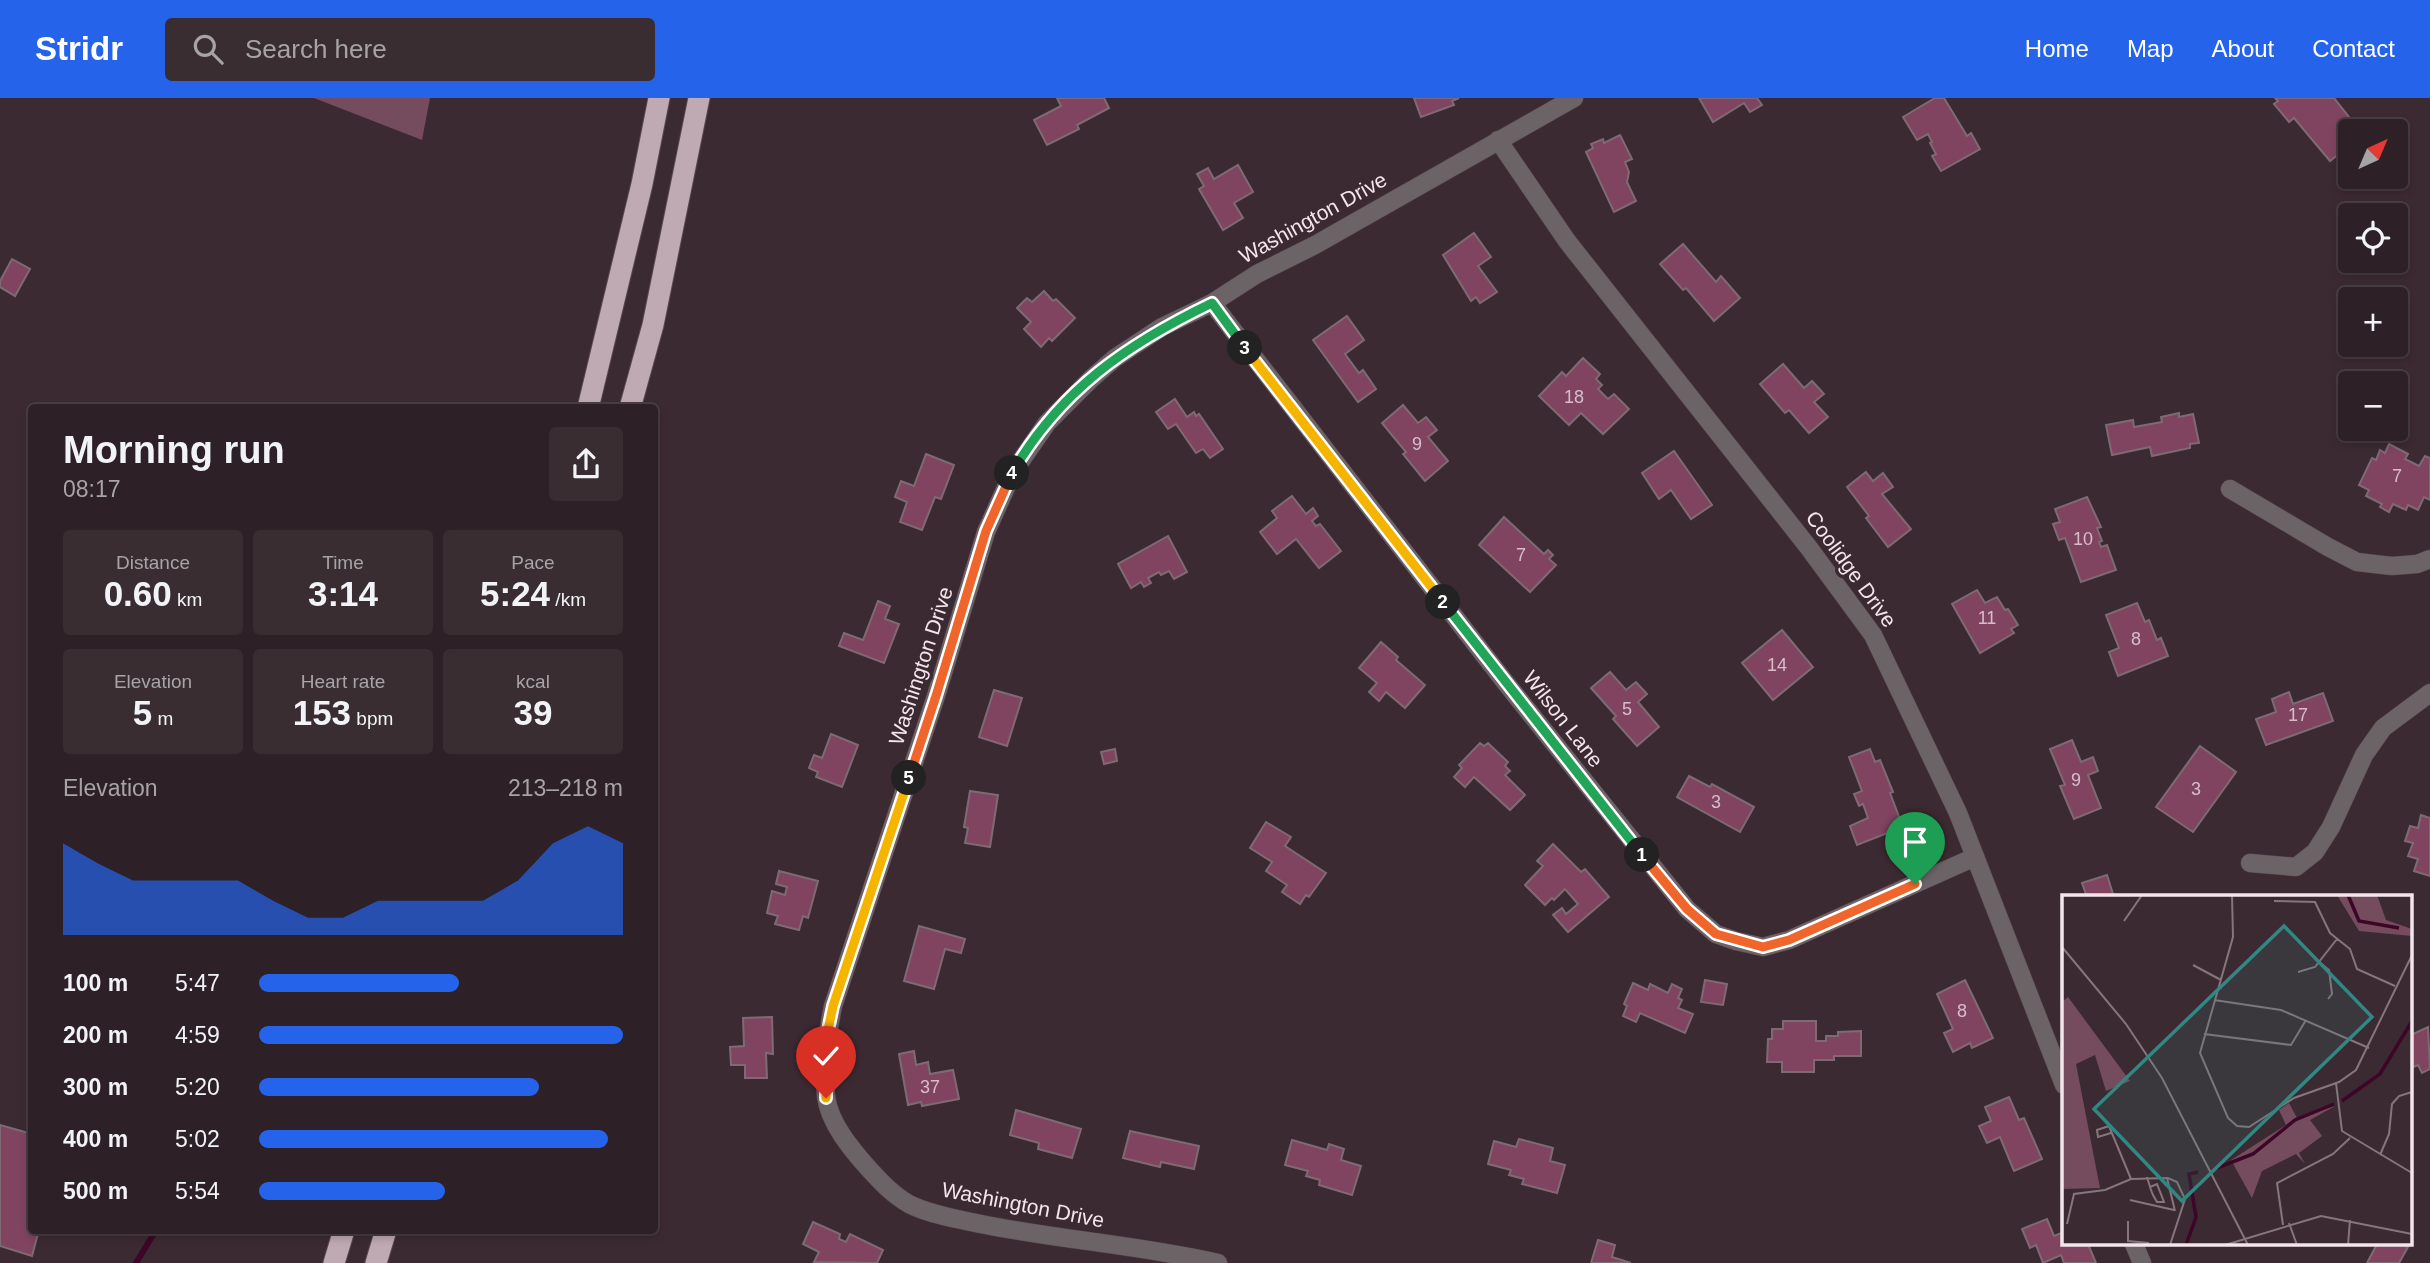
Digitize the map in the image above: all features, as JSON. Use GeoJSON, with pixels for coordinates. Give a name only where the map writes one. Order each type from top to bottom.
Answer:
{"type":"FeatureCollection","features":[{"type":"Feature","properties":{"kind":"highway"},"geometry":{"type":"LineString","coordinates":[[589,404],[642,184],[659,98]]}},
{"type":"Feature","properties":{"kind":"highway"},"geometry":{"type":"LineString","coordinates":[[632,404],[653,325],[699,98]]}},
{"type":"Feature","properties":{"kind":"highway"},"geometry":{"type":"LineString","coordinates":[[334,1263],[343,1234]]}},
{"type":"Feature","properties":{"kind":"highway"},"geometry":{"type":"LineString","coordinates":[[376,1263],[385,1234]]}},
{"type":"Feature","properties":{"kind":"street","name":"Washington Drive"},"geometry":{"type":"LineString","coordinates":[[1218,1263],[1182,1255],[1005,1229],[910,1205],[889,1190],[851,1149],[826,1098],[827,1035],[833,1006],[936,696],[986,531],[1013,471],[1046,423],[1115,358],[1162,327],[1212,303],[1258,274],[1574,98]]}},
{"type":"Feature","properties":{"kind":"street","name":"Coolidge Drive"},"geometry":{"type":"LineString","coordinates":[[1498,140],[1567,241],[1809,548],[1873,635],[1958,813],[2062,1080]]}},
{"type":"Feature","properties":{"kind":"street","name":"Wilson Lane"},"geometry":{"type":"LineString","coordinates":[[1212,303],[1628,838],[1687,909],[1716,934],[1763,947],[1789,940],[1975,857]]}},
{"type":"Feature","properties":{"kind":"street"},"geometry":{"type":"LineString","coordinates":[[2230,489],[2357,562],[2392,566],[2417,564],[2430,559]]}},
{"type":"Feature","properties":{"kind":"street"},"geometry":{"type":"LineString","coordinates":[[2250,863],[2296,867],[2315,852],[2331,827],[2364,755],[2383,728],[2430,693]]}},
{"type":"Feature","properties":{"kind":"street"},"geometry":{"type":"LineString","coordinates":[[2135,1246],[2142,1263]]}},
{"type":"Feature","properties":{"kind":"shaded area"},"geometry":{"type":"Polygon","coordinates":[[[314,98],[430,98],[422,140],[314,98]]]}},
{"type":"Feature","properties":{"kind":"building"},"geometry":{"type":"Polygon","coordinates":[[[1057,98],[1104,98],[1109,108],[1077,125],[1079,129],[1047,145],[1034,120],[1061,106],[1057,98]]]}},
{"type":"Feature","properties":{"kind":"building"},"geometry":{"type":"Polygon","coordinates":[[[1414,98],[1459,98],[1452,101],[1454,105],[1421,117],[1414,98]]]}},
{"type":"Feature","properties":{"kind":"building"},"geometry":{"type":"Polygon","coordinates":[[[1699,98],[1757,98],[1762,105],[1750,112],[1744,103],[1713,122],[1699,98]]]}},
{"type":"Feature","properties":{"kind":"building"},"geometry":{"type":"Polygon","coordinates":[[[1935,98],[1944,98],[1967,136],[1971,133],[1980,149],[1941,171],[1932,156],[1936,154],[1928,134],[1917,140],[1903,117],[1935,98]]]}},
{"type":"Feature","properties":{"kind":"building"},"geometry":{"type":"Polygon","coordinates":[[[2275,98],[2334,98],[2351,119],[2338,119],[2338,155],[2330,161],[2294,118],[2289,122],[2274,104],[2278,101],[2275,98]]]}},
{"type":"Feature","properties":{"kind":"building"},"geometry":{"type":"Polygon","coordinates":[[[1620,135],[1632,159],[1625,162],[1629,172],[1627,182],[1636,201],[1614,212],[1586,152],[1593,148],[1591,144],[1603,139],[1604,143],[1620,135]]]}},
{"type":"Feature","properties":{"kind":"building"},"geometry":{"type":"Polygon","coordinates":[[[1238,165],[1253,192],[1234,203],[1243,218],[1223,230],[1199,189],[1204,186],[1197,174],[1208,168],[1214,179],[1238,165]]]}},
{"type":"Feature","properties":{"kind":"building"},"geometry":{"type":"Polygon","coordinates":[[[1474,233],[1491,257],[1478,266],[1497,292],[1480,303],[1476,297],[1471,301],[1443,255],[1474,233]]]}},
{"type":"Feature","properties":{"kind":"building"},"geometry":{"type":"Polygon","coordinates":[[[1683,244],[1716,282],[1721,276],[1740,298],[1714,321],[1686,288],[1683,290],[1660,264],[1683,244]]]}},
{"type":"Feature","properties":{"kind":"building"},"geometry":{"type":"Polygon","coordinates":[[[12,259],[30,269],[15,296],[0,287],[0,281],[12,259]]]}},
{"type":"Feature","properties":{"kind":"building"},"geometry":{"type":"Polygon","coordinates":[[[1044,291],[1075,318],[1052,341],[1049,338],[1041,347],[1024,329],[1031,322],[1017,308],[1027,298],[1032,302],[1044,291]]]}},
{"type":"Feature","properties":{"kind":"building"},"geometry":{"type":"Polygon","coordinates":[[[1347,316],[1364,340],[1345,354],[1359,373],[1363,370],[1376,389],[1358,402],[1313,340],[1347,316]]]}},
{"type":"Feature","properties":{"kind":"building"},"geometry":{"type":"Polygon","coordinates":[[[1583,358],[1600,374],[1596,379],[1602,385],[1598,389],[1608,399],[1614,394],[1629,409],[1603,434],[1581,413],[1569,425],[1539,396],[1562,372],[1566,376],[1583,358]]]}},
{"type":"Feature","properties":{"kind":"building"},"geometry":{"type":"Polygon","coordinates":[[[1783,364],[1804,388],[1812,381],[1824,394],[1814,402],[1828,417],[1809,433],[1789,410],[1785,413],[1760,384],[1783,364]]]}},
{"type":"Feature","properties":{"kind":"building"},"geometry":{"type":"Polygon","coordinates":[[[1175,399],[1187,417],[1194,412],[1196,416],[1199,414],[1223,449],[1210,458],[1203,449],[1196,453],[1176,424],[1168,429],[1156,412],[1175,399]]]}},
{"type":"Feature","properties":{"kind":"building"},"geometry":{"type":"Polygon","coordinates":[[[1403,405],[1418,423],[1426,417],[1437,430],[1428,437],[1448,461],[1425,481],[1382,423],[1403,405]]]}},
{"type":"Feature","properties":{"kind":"building"},"geometry":{"type":"Polygon","coordinates":[[[2179,413],[2179,417],[2193,414],[2199,443],[2190,444],[2190,448],[2152,456],[2150,447],[2112,455],[2106,425],[2133,420],[2134,427],[2162,422],[2161,417],[2179,413]]]}},
{"type":"Feature","properties":{"kind":"building"},"geometry":{"type":"Polygon","coordinates":[[[2389,444],[2408,454],[2405,459],[2419,466],[2425,456],[2430,458],[2430,500],[2424,497],[2418,510],[2408,505],[2406,510],[2393,504],[2389,512],[2380,507],[2382,504],[2366,496],[2369,490],[2359,485],[2372,458],[2376,460],[2380,450],[2385,453],[2389,444]]]}},
{"type":"Feature","properties":{"kind":"building"},"geometry":{"type":"Polygon","coordinates":[[[1674,451],[1712,505],[1691,519],[1671,490],[1659,499],[1642,473],[1674,451]]]}},
{"type":"Feature","properties":{"kind":"building"},"geometry":{"type":"Polygon","coordinates":[[[926,454],[954,465],[941,499],[935,497],[922,530],[900,522],[907,502],[895,497],[901,481],[914,486],[926,454]]]}},
{"type":"Feature","properties":{"kind":"building"},"geometry":{"type":"Polygon","coordinates":[[[1866,472],[1873,481],[1883,473],[1893,487],[1882,494],[1911,529],[1888,547],[1847,487],[1866,472]]]}},
{"type":"Feature","properties":{"kind":"building"},"geometry":{"type":"Polygon","coordinates":[[[1292,496],[1306,514],[1313,508],[1318,516],[1312,521],[1316,526],[1320,524],[1341,551],[1319,568],[1296,539],[1277,554],[1260,532],[1277,518],[1272,511],[1292,496]]]}},
{"type":"Feature","properties":{"kind":"building"},"geometry":{"type":"Polygon","coordinates":[[[2087,497],[2101,527],[2097,528],[2102,541],[2099,542],[2101,547],[2107,545],[2116,570],[2081,582],[2065,538],[2059,540],[2053,524],[2060,522],[2055,509],[2087,497]]]}},
{"type":"Feature","properties":{"kind":"building"},"geometry":{"type":"Polygon","coordinates":[[[1504,517],[1544,554],[1548,550],[1553,555],[1549,559],[1556,565],[1530,592],[1479,545],[1504,517]]]}},
{"type":"Feature","properties":{"kind":"building"},"geometry":{"type":"Polygon","coordinates":[[[1168,536],[1187,572],[1174,579],[1169,571],[1161,575],[1159,572],[1148,578],[1151,583],[1144,587],[1141,582],[1131,588],[1118,564],[1168,536]]]}},
{"type":"Feature","properties":{"kind":"building"},"geometry":{"type":"Polygon","coordinates":[[[1977,590],[1985,603],[1997,597],[2018,625],[2011,629],[2014,633],[1980,653],[1952,604],[1977,590]]]}},
{"type":"Feature","properties":{"kind":"building"},"geometry":{"type":"Polygon","coordinates":[[[878,601],[890,606],[885,619],[899,624],[884,663],[839,646],[844,633],[863,640],[878,601]]]}},
{"type":"Feature","properties":{"kind":"building"},"geometry":{"type":"Polygon","coordinates":[[[2137,603],[2145,622],[2149,620],[2157,640],[2161,638],[2168,656],[2118,676],[2109,652],[2119,648],[2106,615],[2137,603]]]}},
{"type":"Feature","properties":{"kind":"building"},"geometry":{"type":"Polygon","coordinates":[[[1782,630],[1813,667],[1773,700],[1742,663],[1782,630]]]}},
{"type":"Feature","properties":{"kind":"building"},"geometry":{"type":"Polygon","coordinates":[[[1381,642],[1398,657],[1396,660],[1425,685],[1405,708],[1386,692],[1379,701],[1369,692],[1377,683],[1359,668],[1381,642]]]}},
{"type":"Feature","properties":{"kind":"building"},"geometry":{"type":"Polygon","coordinates":[[[1610,672],[1626,690],[1636,682],[1647,694],[1638,702],[1659,727],[1637,746],[1613,719],[1616,716],[1591,688],[1610,672]]]}},
{"type":"Feature","properties":{"kind":"building"},"geometry":{"type":"Polygon","coordinates":[[[994,690],[1022,698],[1007,746],[979,737],[994,690]]]}},
{"type":"Feature","properties":{"kind":"building"},"geometry":{"type":"Polygon","coordinates":[[[2289,692],[2293,704],[2323,693],[2333,721],[2266,745],[2256,719],[2276,712],[2272,699],[2289,692]]]}},
{"type":"Feature","properties":{"kind":"building"},"geometry":{"type":"Polygon","coordinates":[[[831,734],[858,745],[842,787],[816,777],[818,772],[809,768],[814,755],[822,758],[831,734]]]}},
{"type":"Feature","properties":{"kind":"building"},"geometry":{"type":"Polygon","coordinates":[[[2072,740],[2081,762],[2093,757],[2098,771],[2088,775],[2101,808],[2074,819],[2060,786],[2065,785],[2050,749],[2072,740]]]}},
{"type":"Feature","properties":{"kind":"building"},"geometry":{"type":"Polygon","coordinates":[[[1480,743],[1484,746],[1488,743],[1508,762],[1505,766],[1510,771],[1505,775],[1525,795],[1510,810],[1474,777],[1465,787],[1454,777],[1462,768],[1459,765],[1480,743]]]}},
{"type":"Feature","properties":{"kind":"building"},"geometry":{"type":"Polygon","coordinates":[[[2200,746],[2236,772],[2193,832],[2156,807],[2200,746]]]}},
{"type":"Feature","properties":{"kind":"building"},"geometry":{"type":"Polygon","coordinates":[[[1115,749],[1117,761],[1104,764],[1101,752],[1115,749]]]}},
{"type":"Feature","properties":{"kind":"building"},"geometry":{"type":"Polygon","coordinates":[[[1870,749],[1875,762],[1880,760],[1903,827],[1857,845],[1850,826],[1868,818],[1863,804],[1859,806],[1854,794],[1862,791],[1849,757],[1870,749]]]}},
{"type":"Feature","properties":{"kind":"building"},"geometry":{"type":"Polygon","coordinates":[[[1689,776],[1710,787],[1712,784],[1754,807],[1740,832],[1677,797],[1689,776]]]}},
{"type":"Feature","properties":{"kind":"building"},"geometry":{"type":"Polygon","coordinates":[[[970,791],[998,795],[990,847],[965,843],[968,828],[964,827],[970,791]]]}},
{"type":"Feature","properties":{"kind":"building"},"geometry":{"type":"Polygon","coordinates":[[[2421,815],[2430,818],[2430,876],[2414,871],[2418,859],[2408,856],[2413,843],[2405,841],[2410,826],[2418,828],[2421,815]]]}},
{"type":"Feature","properties":{"kind":"building"},"geometry":{"type":"Polygon","coordinates":[[[1266,822],[1291,837],[1285,846],[1326,873],[1309,897],[1306,895],[1300,904],[1282,892],[1287,885],[1266,871],[1272,862],[1250,848],[1266,822]]]}},
{"type":"Feature","properties":{"kind":"building"},"geometry":{"type":"Polygon","coordinates":[[[1553,844],[1581,872],[1585,869],[1609,897],[1568,932],[1553,915],[1562,908],[1566,914],[1578,904],[1565,889],[1545,905],[1525,885],[1543,866],[1537,861],[1553,844]]]}},
{"type":"Feature","properties":{"kind":"building"},"geometry":{"type":"Polygon","coordinates":[[[779,871],[818,881],[808,918],[803,916],[799,930],[775,924],[778,916],[767,913],[772,891],[785,895],[787,887],[776,884],[779,871]]]}},
{"type":"Feature","properties":{"kind":"building"},"geometry":{"type":"Polygon","coordinates":[[[2107,875],[2113,895],[2086,895],[2082,883],[2107,875]]]}},
{"type":"Feature","properties":{"kind":"building"},"geometry":{"type":"Polygon","coordinates":[[[919,926],[965,939],[961,953],[945,949],[934,989],[904,981],[919,926]]]}},
{"type":"Feature","properties":{"kind":"building"},"geometry":{"type":"Polygon","coordinates":[[[1705,980],[1727,984],[1723,1005],[1701,1002],[1705,980]]]}},
{"type":"Feature","properties":{"kind":"building"},"geometry":{"type":"Polygon","coordinates":[[[1965,980],[1993,1038],[1972,1048],[1970,1043],[1953,1052],[1944,1033],[1953,1029],[1937,994],[1965,980]]]}},
{"type":"Feature","properties":{"kind":"building"},"geometry":{"type":"Polygon","coordinates":[[[1633,983],[1648,990],[1650,984],[1668,993],[1672,984],[1682,989],[1678,998],[1682,1000],[1678,1008],[1693,1014],[1685,1033],[1640,1013],[1636,1022],[1623,1016],[1627,1006],[1624,1004],[1633,983]]]}},
{"type":"Feature","properties":{"kind":"building"},"geometry":{"type":"Polygon","coordinates":[[[772,1017],[773,1054],[766,1053],[767,1078],[745,1078],[745,1065],[731,1065],[730,1047],[744,1046],[743,1018],[772,1017]]]}},
{"type":"Feature","properties":{"kind":"building"},"geometry":{"type":"Polygon","coordinates":[[[1783,1021],[1816,1021],[1816,1041],[1826,1041],[1826,1036],[1838,1036],[1838,1032],[1861,1031],[1861,1056],[1834,1056],[1834,1060],[1814,1060],[1814,1072],[1782,1072],[1782,1062],[1767,1062],[1768,1039],[1772,1039],[1772,1029],[1783,1029],[1783,1021]]]}},
{"type":"Feature","properties":{"kind":"building"},"geometry":{"type":"Polygon","coordinates":[[[2428,1027],[2430,1069],[2422,1073],[2418,1065],[2412,1068],[2412,1035],[2428,1027]]]}},
{"type":"Feature","properties":{"kind":"building"},"geometry":{"type":"Polygon","coordinates":[[[914,1051],[916,1065],[928,1062],[930,1074],[953,1070],[959,1099],[922,1106],[921,1102],[908,1105],[899,1054],[914,1051]]]}},
{"type":"Feature","properties":{"kind":"building"},"geometry":{"type":"Polygon","coordinates":[[[2009,1097],[2019,1120],[2024,1118],[2042,1159],[2014,1171],[2000,1137],[1987,1143],[1979,1126],[1991,1121],[1985,1107],[2009,1097]]]}},
{"type":"Feature","properties":{"kind":"building"},"geometry":{"type":"Polygon","coordinates":[[[1016,1110],[1081,1129],[1072,1158],[1038,1149],[1039,1143],[1010,1135],[1016,1110]]]}},
{"type":"Feature","properties":{"kind":"building"},"geometry":{"type":"Polygon","coordinates":[[[0,1125],[28,1133],[28,1234],[38,1234],[32,1256],[0,1246],[0,1125]]]}},
{"type":"Feature","properties":{"kind":"building"},"geometry":{"type":"Polygon","coordinates":[[[1130,1131],[1199,1146],[1194,1169],[1161,1162],[1160,1167],[1123,1158],[1130,1131]]]}},
{"type":"Feature","properties":{"kind":"building"},"geometry":{"type":"Polygon","coordinates":[[[1519,1139],[1553,1148],[1550,1161],[1565,1165],[1557,1193],[1522,1184],[1524,1179],[1509,1175],[1511,1170],[1488,1164],[1494,1141],[1516,1147],[1519,1139]]]}},
{"type":"Feature","properties":{"kind":"building"},"geometry":{"type":"Polygon","coordinates":[[[1292,1140],[1327,1150],[1329,1144],[1344,1149],[1341,1160],[1361,1166],[1352,1195],[1319,1185],[1320,1180],[1306,1176],[1308,1171],[1285,1165],[1292,1140]]]}},
{"type":"Feature","properties":{"kind":"building"},"geometry":{"type":"Polygon","coordinates":[[[2047,1219],[2054,1236],[2062,1233],[2062,1246],[2089,1246],[2096,1263],[2064,1263],[2061,1255],[2043,1263],[2036,1245],[2030,1248],[2022,1229],[2047,1219]]]}},
{"type":"Feature","properties":{"kind":"building"},"geometry":{"type":"Polygon","coordinates":[[[813,1222],[840,1234],[839,1239],[846,1242],[850,1234],[883,1250],[877,1263],[814,1262],[819,1252],[803,1244],[813,1222]]]}},
{"type":"Feature","properties":{"kind":"building"},"geometry":{"type":"Polygon","coordinates":[[[1598,1240],[1615,1245],[1612,1257],[1631,1263],[1591,1263],[1598,1240]]]}},
{"type":"Feature","properties":{"kind":"building"},"geometry":{"type":"Polygon","coordinates":[[[2376,1246],[2408,1247],[2399,1263],[2367,1263],[2376,1246]]]}},
{"type":"Feature","properties":{"kind":"waterway"},"geometry":{"type":"LineString","coordinates":[[136,1263],[154,1234]]}},
{"type":"Feature","properties":{"kind":"route"},"geometry":{"type":"LineString","coordinates":[[826,1098],[827,1035],[833,1006],[936,696],[986,531],[1013,471],[1046,423],[1115,358],[1162,327],[1212,303],[1628,838],[1687,909],[1716,934],[1763,947],[1789,940],[1915,884]]}}]}
